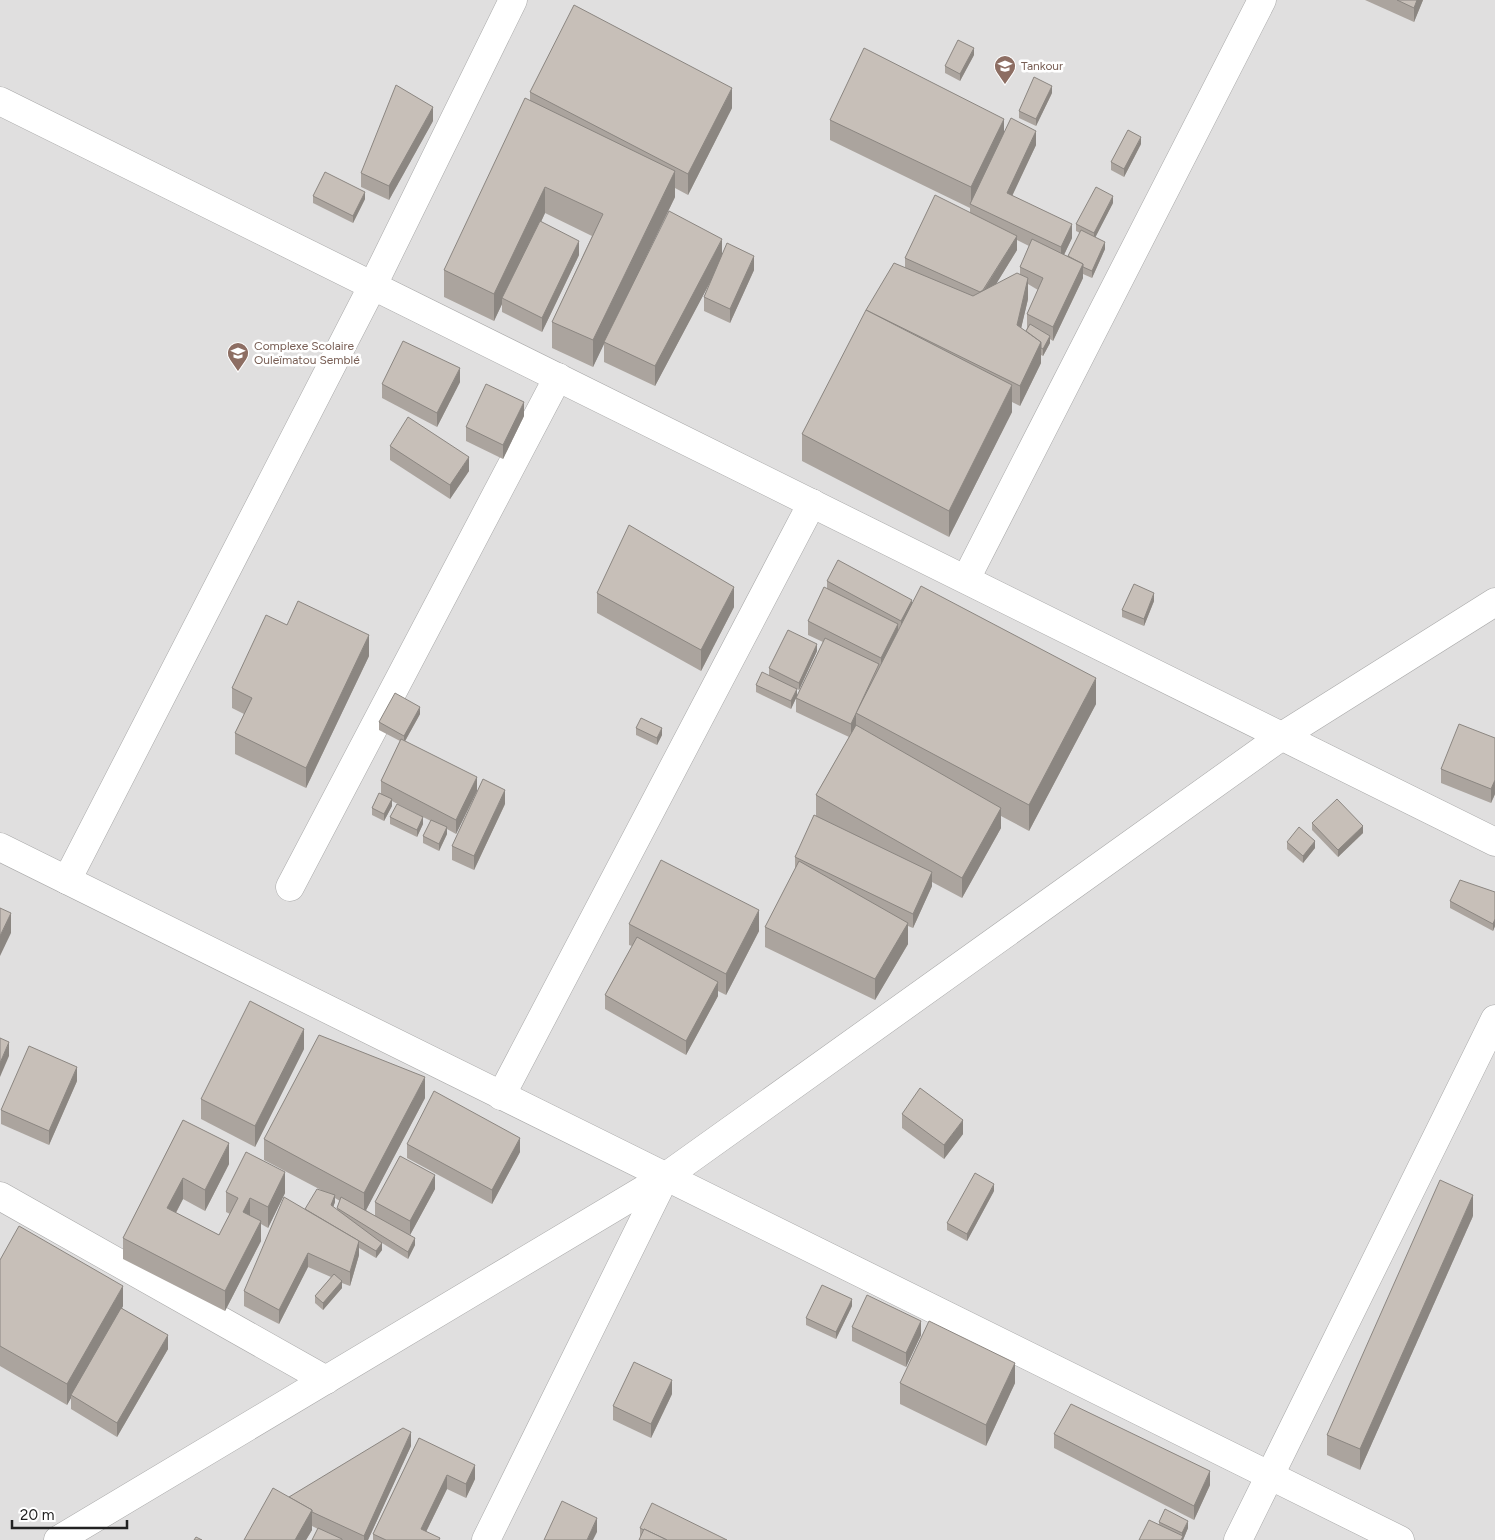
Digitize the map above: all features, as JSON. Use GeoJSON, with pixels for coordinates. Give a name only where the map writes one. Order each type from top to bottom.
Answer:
{"type":"FeatureCollection","features":[{"type":"Feature","properties":{"kind":"street"},"geometry":{"type":"LineString","coordinates":[[67,880],[373,285],[513,0]]}},
{"type":"Feature","properties":{"kind":"street"},"geometry":{"type":"LineString","coordinates":[[966,579],[1262,0]]}},
{"type":"Feature","properties":{"kind":"street"},"geometry":{"type":"LineString","coordinates":[[0,100],[1495,842]]}},
{"type":"Feature","properties":{"kind":"street"},"geometry":{"type":"LineString","coordinates":[[290,887],[558,377]]}},
{"type":"Feature","properties":{"kind":"street"},"geometry":{"type":"LineString","coordinates":[[502,1096],[812,503]]}},
{"type":"Feature","properties":{"kind":"street"},"geometry":{"type":"LineString","coordinates":[[58,1540],[665,1177],[1282,736],[1495,602]]}},
{"type":"Feature","properties":{"kind":"street"},"geometry":{"type":"LineString","coordinates":[[0,847],[1400,1540]]}},
{"type":"Feature","properties":{"kind":"street"},"geometry":{"type":"LineString","coordinates":[[1238,1540],[1495,1018]]}},
{"type":"Feature","properties":{"kind":"street"},"geometry":{"type":"LineString","coordinates":[[486,1540],[665,1177]]}},
{"type":"Feature","properties":{"kind":"street"},"geometry":{"type":"LineString","coordinates":[[0,1196],[326,1380]]}},
{"type":"Feature","properties":{"kind":"shaded area"},"geometry":{"type":"Polygon","coordinates":[[[0,0],[1495,0],[1495,1540],[0,1540],[0,0]]]}},
{"type":"Feature","properties":{"kind":"building"},"geometry":{"type":"Polygon","coordinates":[[[1397,0],[1417,0],[1414,8],[1397,0]]]}},
{"type":"Feature","properties":{"kind":"building"},"geometry":{"type":"Polygon","coordinates":[[[574,5],[732,88],[688,174],[530,92],[574,5]]]}},
{"type":"Feature","properties":{"kind":"building"},"geometry":{"type":"Polygon","coordinates":[[[958,40],[974,48],[960,74],[945,66],[958,40]]]}},
{"type":"Feature","properties":{"kind":"building"},"geometry":{"type":"Polygon","coordinates":[[[864,48],[1004,119],[971,187],[830,120],[864,48]]]}},
{"type":"Feature","properties":{"kind":"building"},"geometry":{"type":"Polygon","coordinates":[[[1034,77],[1052,86],[1036,119],[1019,111],[1034,77]]]}},
{"type":"Feature","properties":{"kind":"building"},"geometry":{"type":"Polygon","coordinates":[[[396,85],[433,107],[389,186],[361,173],[396,85]]]}},
{"type":"Feature","properties":{"kind":"building"},"geometry":{"type":"Polygon","coordinates":[[[525,98],[675,171],[593,340],[552,322],[603,214],[545,187],[494,294],[444,270],[525,98]]]}},
{"type":"Feature","properties":{"kind":"building"},"geometry":{"type":"Polygon","coordinates":[[[1011,118],[1036,131],[1007,193],[1072,224],[1061,247],[970,204],[1011,118]]]}},
{"type":"Feature","properties":{"kind":"building"},"geometry":{"type":"Polygon","coordinates":[[[1128,130],[1141,137],[1124,169],[1111,162],[1128,130]]]}},
{"type":"Feature","properties":{"kind":"building"},"geometry":{"type":"Polygon","coordinates":[[[325,172],[365,192],[353,216],[313,196],[325,172]]]}},
{"type":"Feature","properties":{"kind":"building"},"geometry":{"type":"Polygon","coordinates":[[[1096,187],[1113,196],[1094,233],[1076,224],[1096,187]]]}},
{"type":"Feature","properties":{"kind":"building"},"geometry":{"type":"Polygon","coordinates":[[[935,195],[1017,236],[980,292],[905,258],[935,195]]]}},
{"type":"Feature","properties":{"kind":"building"},"geometry":{"type":"Polygon","coordinates":[[[669,211],[722,239],[655,366],[604,342],[669,211]]]}},
{"type":"Feature","properties":{"kind":"building"},"geometry":{"type":"Polygon","coordinates":[[[540,221],[579,241],[542,318],[502,298],[540,221]]]}},
{"type":"Feature","properties":{"kind":"building"},"geometry":{"type":"Polygon","coordinates":[[[1081,230],[1105,242],[1092,271],[1068,256],[1081,230]]]}},
{"type":"Feature","properties":{"kind":"building"},"geometry":{"type":"Polygon","coordinates":[[[1032,239],[1083,264],[1053,327],[1027,314],[1043,278],[1020,267],[1032,239]]]}},
{"type":"Feature","properties":{"kind":"building"},"geometry":{"type":"Polygon","coordinates":[[[727,243],[754,256],[730,309],[704,297],[727,243]]]}},
{"type":"Feature","properties":{"kind":"building"},"geometry":{"type":"Polygon","coordinates":[[[894,263],[973,296],[1017,273],[1028,278],[1017,325],[1041,342],[1020,386],[866,310],[894,263]]]}},
{"type":"Feature","properties":{"kind":"building"},"geometry":{"type":"Polygon","coordinates":[[[866,310],[1012,385],[949,511],[802,434],[866,310]]]}},
{"type":"Feature","properties":{"kind":"building"},"geometry":{"type":"Polygon","coordinates":[[[1030,324],[1050,336],[1043,349],[1041,348],[1041,342],[1026,331],[1030,324]]]}},
{"type":"Feature","properties":{"kind":"building"},"geometry":{"type":"Polygon","coordinates":[[[403,341],[460,368],[437,413],[382,384],[403,341]]]}},
{"type":"Feature","properties":{"kind":"building"},"geometry":{"type":"Polygon","coordinates":[[[486,384],[524,402],[503,445],[466,427],[486,384]]]}},
{"type":"Feature","properties":{"kind":"building"},"geometry":{"type":"Polygon","coordinates":[[[408,417],[469,457],[450,485],[390,446],[408,417]]]}},
{"type":"Feature","properties":{"kind":"building"},"geometry":{"type":"Polygon","coordinates":[[[629,525],[734,587],[701,650],[597,593],[629,525]]]}},
{"type":"Feature","properties":{"kind":"building"},"geometry":{"type":"Polygon","coordinates":[[[838,560],[912,600],[901,621],[827,581],[838,560]]]}},
{"type":"Feature","properties":{"kind":"building"},"geometry":{"type":"Polygon","coordinates":[[[1134,584],[1154,593],[1144,619],[1122,610],[1134,584]]]}},
{"type":"Feature","properties":{"kind":"building"},"geometry":{"type":"Polygon","coordinates":[[[921,586],[1096,678],[1029,805],[856,713],[921,586]]]}},
{"type":"Feature","properties":{"kind":"building"},"geometry":{"type":"Polygon","coordinates":[[[824,587],[898,624],[881,658],[808,621],[824,587]]]}},
{"type":"Feature","properties":{"kind":"building"},"geometry":{"type":"Polygon","coordinates":[[[298,601],[369,635],[306,768],[235,733],[252,698],[232,688],[266,615],[287,625],[298,601]]]}},
{"type":"Feature","properties":{"kind":"building"},"geometry":{"type":"Polygon","coordinates":[[[788,630],[817,644],[799,683],[769,668],[788,630]]]}},
{"type":"Feature","properties":{"kind":"building"},"geometry":{"type":"Polygon","coordinates":[[[825,638],[879,664],[851,724],[796,698],[825,638]]]}},
{"type":"Feature","properties":{"kind":"building"},"geometry":{"type":"Polygon","coordinates":[[[762,672],[797,689],[791,701],[756,685],[762,672]]]}},
{"type":"Feature","properties":{"kind":"building"},"geometry":{"type":"Polygon","coordinates":[[[395,693],[420,707],[404,736],[379,722],[395,693]]]}},
{"type":"Feature","properties":{"kind":"building"},"geometry":{"type":"Polygon","coordinates":[[[641,718],[662,728],[657,738],[636,728],[641,718]]]}},
{"type":"Feature","properties":{"kind":"building"},"geometry":{"type":"Polygon","coordinates":[[[1459,724],[1495,738],[1495,780],[1491,789],[1441,769],[1459,724]]]}},
{"type":"Feature","properties":{"kind":"building"},"geometry":{"type":"Polygon","coordinates":[[[856,725],[1001,808],[962,878],[816,795],[856,725]]]}},
{"type":"Feature","properties":{"kind":"building"},"geometry":{"type":"Polygon","coordinates":[[[401,739],[477,777],[456,820],[381,781],[401,739]]]}},
{"type":"Feature","properties":{"kind":"building"},"geometry":{"type":"Polygon","coordinates":[[[483,779],[505,790],[474,856],[452,846],[483,779]]]}},
{"type":"Feature","properties":{"kind":"building"},"geometry":{"type":"Polygon","coordinates":[[[379,793],[392,799],[384,814],[372,808],[379,793]]]}},
{"type":"Feature","properties":{"kind":"building"},"geometry":{"type":"Polygon","coordinates":[[[1337,799],[1363,826],[1338,850],[1312,823],[1337,799]]]}},
{"type":"Feature","properties":{"kind":"building"},"geometry":{"type":"Polygon","coordinates":[[[397,804],[423,817],[417,830],[390,817],[397,804]]]}},
{"type":"Feature","properties":{"kind":"building"},"geometry":{"type":"Polygon","coordinates":[[[814,815],[932,872],[913,914],[795,857],[814,815]]]}},
{"type":"Feature","properties":{"kind":"building"},"geometry":{"type":"Polygon","coordinates":[[[431,820],[447,827],[439,844],[423,836],[431,820]]]}},
{"type":"Feature","properties":{"kind":"building"},"geometry":{"type":"Polygon","coordinates":[[[1299,827],[1315,841],[1303,856],[1287,842],[1299,827]]]}},
{"type":"Feature","properties":{"kind":"building"},"geometry":{"type":"Polygon","coordinates":[[[661,860],[759,910],[726,974],[629,924],[661,860]]]}},
{"type":"Feature","properties":{"kind":"building"},"geometry":{"type":"Polygon","coordinates":[[[799,861],[908,923],[875,979],[765,927],[799,861]]]}},
{"type":"Feature","properties":{"kind":"building"},"geometry":{"type":"Polygon","coordinates":[[[1460,880],[1495,892],[1495,919],[1493,924],[1450,901],[1460,880]]]}},
{"type":"Feature","properties":{"kind":"building"},"geometry":{"type":"Polygon","coordinates":[[[0,908],[11,913],[0,936],[0,908]]]}},
{"type":"Feature","properties":{"kind":"building"},"geometry":{"type":"Polygon","coordinates":[[[637,937],[718,982],[686,1041],[605,995],[637,937]]]}},
{"type":"Feature","properties":{"kind":"building"},"geometry":{"type":"Polygon","coordinates":[[[250,1001],[304,1029],[255,1126],[201,1099],[250,1001]]]}},
{"type":"Feature","properties":{"kind":"building"},"geometry":{"type":"Polygon","coordinates":[[[319,1035],[425,1077],[364,1193],[264,1139],[319,1035]]]}},
{"type":"Feature","properties":{"kind":"building"},"geometry":{"type":"Polygon","coordinates":[[[0,1038],[9,1042],[0,1063],[0,1038]]]}},
{"type":"Feature","properties":{"kind":"building"},"geometry":{"type":"Polygon","coordinates":[[[29,1046],[77,1067],[49,1131],[1,1110],[29,1046]]]}},
{"type":"Feature","properties":{"kind":"building"},"geometry":{"type":"Polygon","coordinates":[[[920,1088],[963,1120],[944,1145],[902,1114],[920,1088]]]}},
{"type":"Feature","properties":{"kind":"building"},"geometry":{"type":"Polygon","coordinates":[[[434,1091],[520,1138],[492,1190],[407,1144],[434,1091]]]}},
{"type":"Feature","properties":{"kind":"building"},"geometry":{"type":"Polygon","coordinates":[[[183,1120],[229,1143],[205,1190],[183,1178],[167,1208],[219,1235],[238,1198],[226,1192],[246,1152],[285,1172],[268,1207],[250,1198],[243,1212],[261,1221],[225,1291],[123,1238],[183,1120]]]}},
{"type":"Feature","properties":{"kind":"building"},"geometry":{"type":"Polygon","coordinates":[[[400,1156],[435,1175],[410,1221],[375,1202],[400,1156]]]}},
{"type":"Feature","properties":{"kind":"building"},"geometry":{"type":"Polygon","coordinates":[[[975,1173],[994,1184],[967,1234],[947,1223],[975,1173]]]}},
{"type":"Feature","properties":{"kind":"building"},"geometry":{"type":"Polygon","coordinates":[[[1440,1180],[1473,1195],[1360,1449],[1327,1435],[1440,1180]]]}},
{"type":"Feature","properties":{"kind":"building"},"geometry":{"type":"Polygon","coordinates":[[[317,1189],[335,1195],[331,1205],[382,1243],[376,1251],[305,1209],[317,1189]]]}},
{"type":"Feature","properties":{"kind":"building"},"geometry":{"type":"Polygon","coordinates":[[[284,1197],[359,1241],[350,1272],[308,1253],[279,1310],[244,1291],[284,1197]]]}},
{"type":"Feature","properties":{"kind":"building"},"geometry":{"type":"Polygon","coordinates":[[[341,1197],[415,1238],[408,1252],[337,1208],[341,1197]]]}},
{"type":"Feature","properties":{"kind":"building"},"geometry":{"type":"Polygon","coordinates":[[[19,1226],[123,1286],[67,1384],[0,1346],[0,1260],[19,1226]]]}},
{"type":"Feature","properties":{"kind":"building"},"geometry":{"type":"Polygon","coordinates":[[[334,1274],[342,1281],[323,1303],[315,1296],[334,1274]]]}},
{"type":"Feature","properties":{"kind":"building"},"geometry":{"type":"Polygon","coordinates":[[[822,1285],[852,1299],[836,1332],[806,1318],[822,1285]]]}},
{"type":"Feature","properties":{"kind":"building"},"geometry":{"type":"Polygon","coordinates":[[[867,1295],[921,1321],[906,1353],[852,1327],[867,1295]]]}},
{"type":"Feature","properties":{"kind":"building"},"geometry":{"type":"Polygon","coordinates":[[[121,1308],[168,1335],[117,1423],[71,1395],[121,1308]]]}},
{"type":"Feature","properties":{"kind":"building"},"geometry":{"type":"Polygon","coordinates":[[[929,1321],[1015,1363],[986,1425],[900,1383],[929,1321]]]}},
{"type":"Feature","properties":{"kind":"building"},"geometry":{"type":"Polygon","coordinates":[[[634,1362],[672,1380],[651,1424],[613,1406],[634,1362]]]}},
{"type":"Feature","properties":{"kind":"building"},"geometry":{"type":"Polygon","coordinates":[[[1071,1404],[1210,1471],[1194,1506],[1054,1434],[1071,1404]]]}},
{"type":"Feature","properties":{"kind":"building"},"geometry":{"type":"Polygon","coordinates":[[[403,1428],[411,1432],[364,1536],[312,1512],[312,1510],[289,1497],[403,1428]]]}},
{"type":"Feature","properties":{"kind":"building"},"geometry":{"type":"Polygon","coordinates":[[[419,1438],[475,1465],[466,1484],[447,1475],[421,1529],[440,1538],[439,1540],[386,1540],[373,1534],[419,1438]]]}},
{"type":"Feature","properties":{"kind":"building"},"geometry":{"type":"Polygon","coordinates":[[[273,1488],[312,1510],[295,1540],[244,1540],[273,1488]]]}},
{"type":"Feature","properties":{"kind":"building"},"geometry":{"type":"Polygon","coordinates":[[[562,1501],[597,1518],[587,1540],[544,1540],[562,1501]]]}},
{"type":"Feature","properties":{"kind":"building"},"geometry":{"type":"Polygon","coordinates":[[[652,1503],[727,1540],[667,1540],[644,1530],[640,1528],[652,1503]]]}},
{"type":"Feature","properties":{"kind":"building"},"geometry":{"type":"Polygon","coordinates":[[[1165,1509],[1188,1521],[1182,1533],[1159,1522],[1165,1509]]]}},
{"type":"Feature","properties":{"kind":"building"},"geometry":{"type":"Polygon","coordinates":[[[1149,1520],[1183,1536],[1181,1540],[1139,1540],[1149,1520]]]}},
{"type":"Feature","properties":{"kind":"building"},"geometry":{"type":"Polygon","coordinates":[[[318,1528],[342,1539],[342,1540],[312,1540],[318,1528]]]}},
{"type":"Feature","properties":{"kind":"building"},"geometry":{"type":"Polygon","coordinates":[[[644,1529],[667,1540],[639,1540],[644,1529]]]}},
{"type":"Feature","properties":{"kind":"place","name":"Tankour"},"geometry":{"type":"Point","coordinates":[1005,85]}},
{"type":"Feature","properties":{"kind":"place","name":"Complexe Scolaire Ouleïmatou Semblé"},"geometry":{"type":"Point","coordinates":[238,372]}}]}
